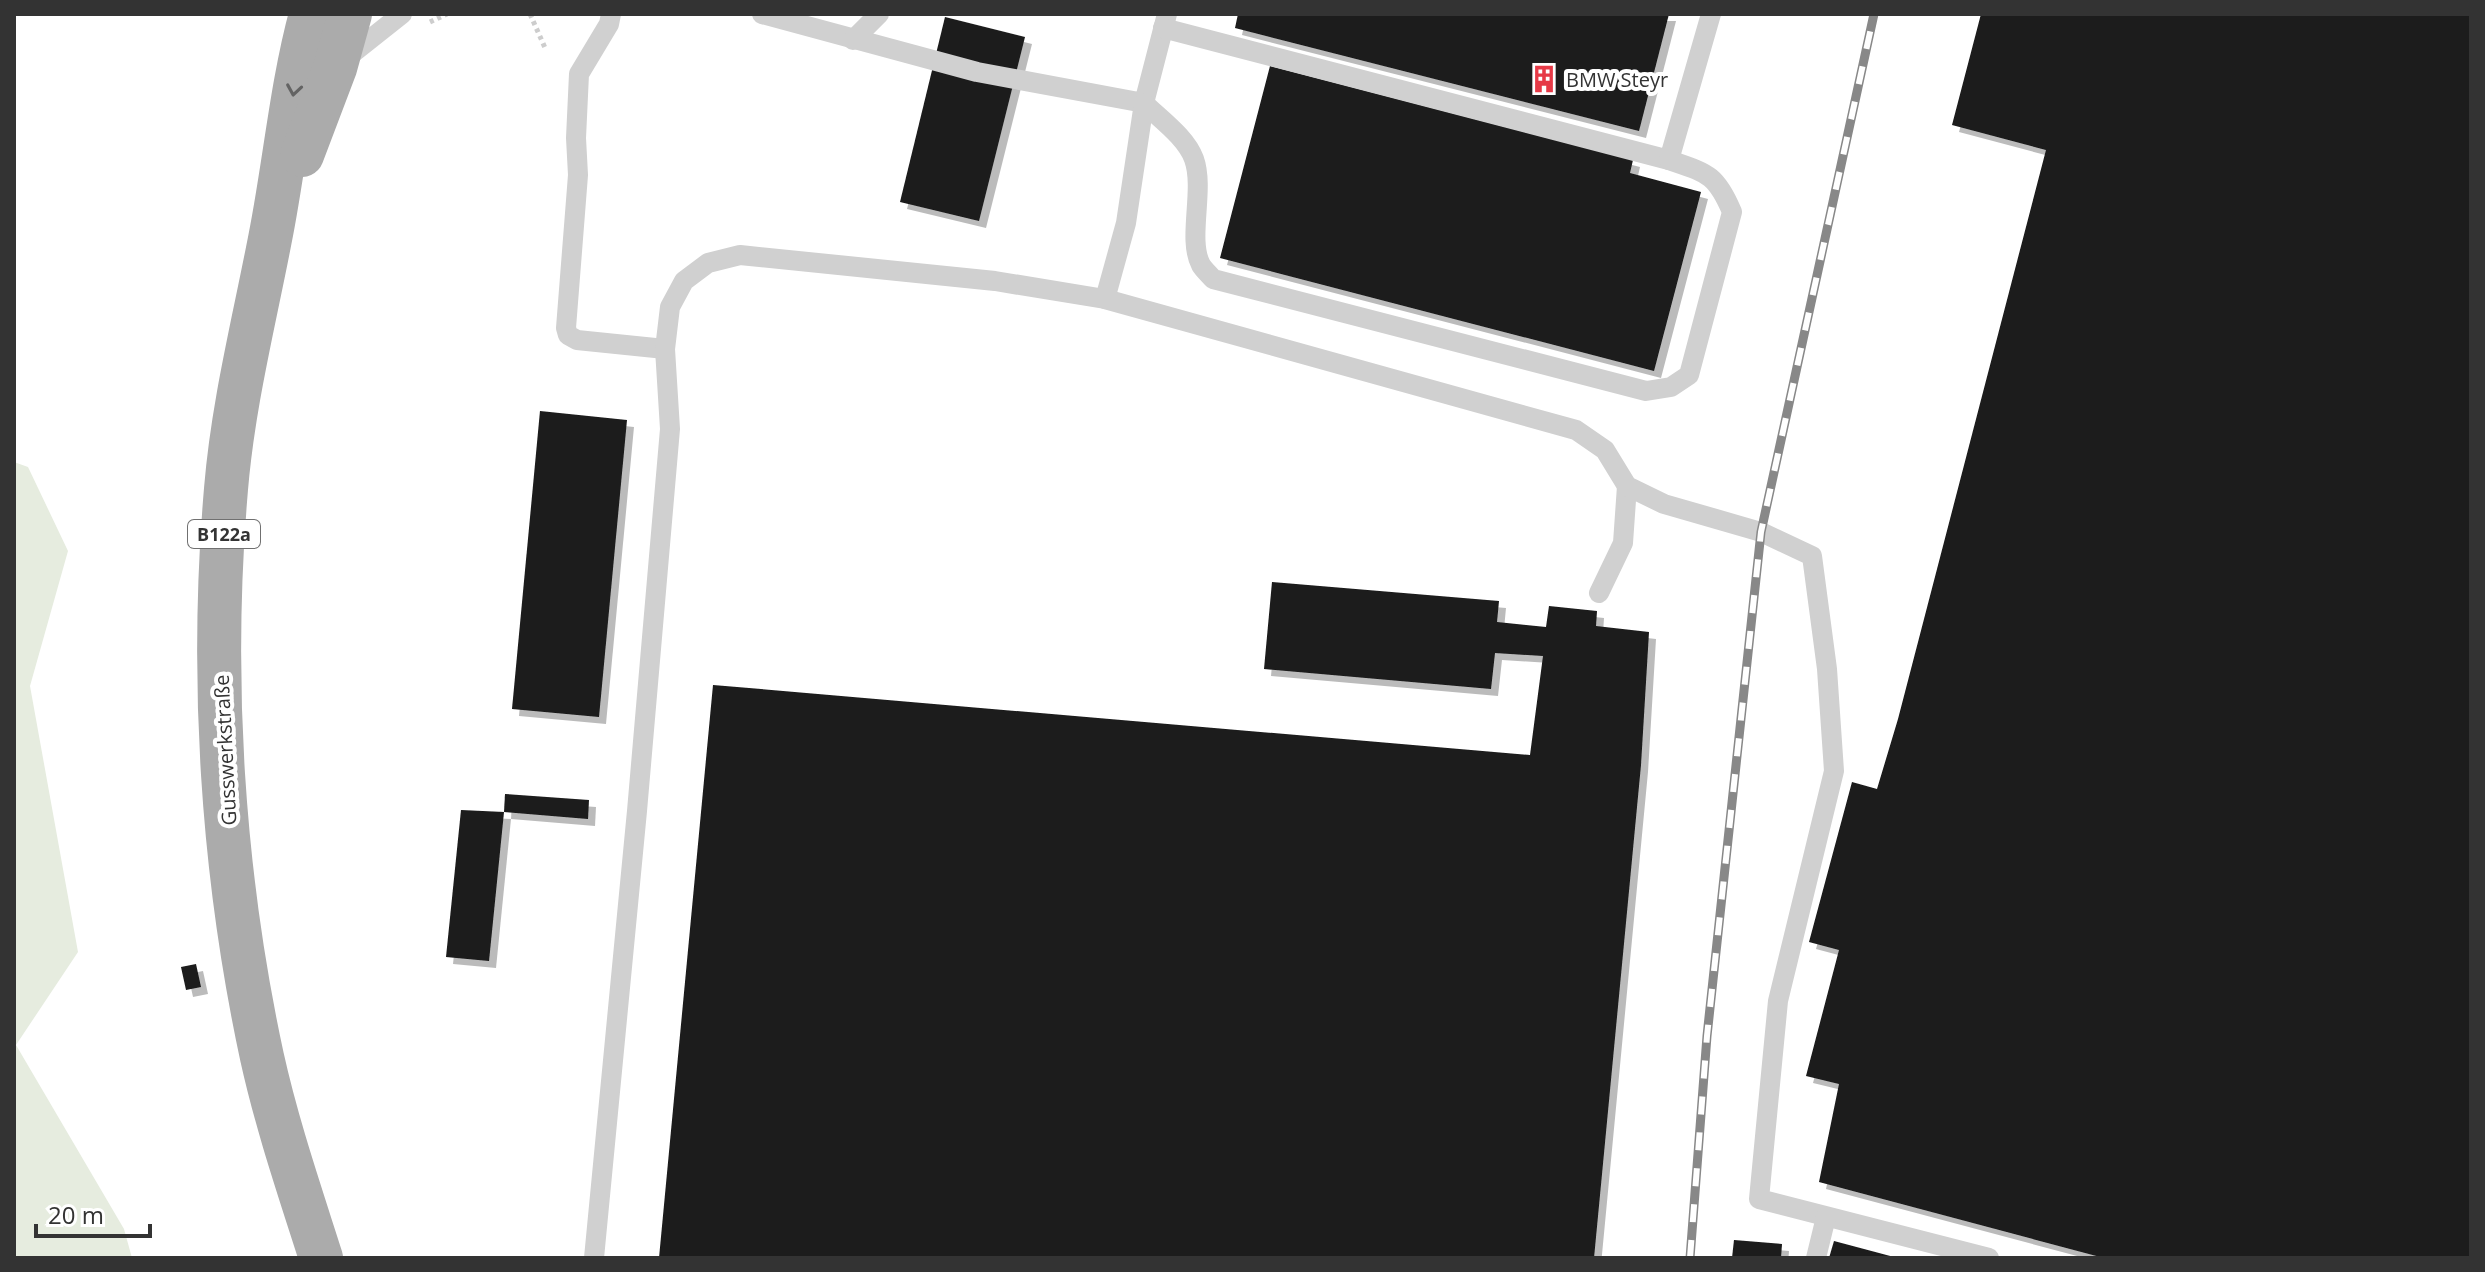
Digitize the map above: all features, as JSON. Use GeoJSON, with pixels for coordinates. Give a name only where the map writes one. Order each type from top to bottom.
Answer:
{"type":"FeatureCollection","features":[{"type":"Feature","properties":{"kind":"main road","name":"Gusswerkstraße"},"geometry":{"type":"LineString","coordinates":[[311,14],[298,63],[271,235],[241,379],[226,487],[220,608],[220,713],[241,942],[263,1059],[321,1258]]}},
{"type":"Feature","properties":{"kind":"main road","name":"Gusswerkstraße"},"geometry":{"type":"LineString","coordinates":[[271,235],[335,68],[350,14]]}},
{"type":"Feature","properties":{"kind":"lane"},"geometry":{"type":"LineString","coordinates":[[335,68],[402,14]]}},
{"type":"Feature","properties":{"kind":"lane"},"geometry":{"type":"LineString","coordinates":[[611,14],[609,24],[579,74],[578,175],[566,328],[568,335],[577,340],[665,349]]}},
{"type":"Feature","properties":{"kind":"lane"},"geometry":{"type":"LineString","coordinates":[[762,14],[977,72],[1144,103],[1183,141],[1194,158],[1198,184],[1196,237],[1200,264],[1213,279],[1646,391],[1671,387],[1689,375],[1732,212],[1722,188],[1705,173],[1669,160],[1165,21],[1144,103],[1126,223],[1105,299]]}},
{"type":"Feature","properties":{"kind":"lane"},"geometry":{"type":"LineString","coordinates":[[853,40],[879,14]]}},
{"type":"Feature","properties":{"kind":"lane"},"geometry":{"type":"LineString","coordinates":[[1669,160],[1711,14]]}},
{"type":"Feature","properties":{"kind":"lane"},"geometry":{"type":"LineString","coordinates":[[594,1258],[670,429],[665,349],[670,307],[684,281],[708,263],[740,255],[995,281],[1105,299],[1576,430],[1605,450],[1627,486],[1664,504],[1761,532],[1812,556],[1827,669],[1834,771],[1778,1001],[1759,1199],[1989,1258]]}},
{"type":"Feature","properties":{"kind":"lane"},"geometry":{"type":"LineString","coordinates":[[1599,593],[1623,543],[1627,486]]}},
{"type":"Feature","properties":{"kind":"lane"},"geometry":{"type":"LineString","coordinates":[[1816,1258],[1826,1217]]}},
{"type":"Feature","properties":{"kind":"path"},"geometry":{"type":"LineString","coordinates":[[530,14],[546,50]]}},
{"type":"Feature","properties":{"kind":"shaded area"},"geometry":{"type":"Polygon","coordinates":[[[14,462],[28,467],[68,551],[30,686],[78,952],[16,1045],[124,1229],[132,1258],[14,1258],[14,462]]]}},
{"type":"Feature","properties":{"kind":"building","name":"BMW Steyr"},"geometry":{"type":"Polygon","coordinates":[[[1238,14],[1669,14],[1639,131],[1235,28],[1238,14]]]}},
{"type":"Feature","properties":{"kind":"building"},"geometry":{"type":"Polygon","coordinates":[[[1981,14],[2471,14],[2471,1258],[2104,1258],[1819,1182],[1839,1084],[1806,1076],[1839,950],[1809,942],[1852,782],[1877,789],[1898,719],[2046,150],[1952,125],[1981,14]]]}},
{"type":"Feature","properties":{"kind":"building"},"geometry":{"type":"Polygon","coordinates":[[[945,17],[1025,37],[979,221],[900,202],[945,17]]]}},
{"type":"Feature","properties":{"kind":"building"},"geometry":{"type":"Polygon","coordinates":[[[1270,66],[1633,160],[1630,173],[1701,192],[1654,371],[1220,258],[1270,66]]]}},
{"type":"Feature","properties":{"kind":"building"},"geometry":{"type":"Polygon","coordinates":[[[540,411],[627,420],[599,717],[512,709],[540,411]]]}},
{"type":"Feature","properties":{"kind":"building"},"geometry":{"type":"Polygon","coordinates":[[[1272,582],[1499,601],[1497,622],[1546,627],[1549,606],[1597,611],[1596,626],[1649,632],[1641,765],[1594,1258],[659,1258],[713,685],[1530,755],[1543,656],[1495,653],[1491,689],[1264,669],[1272,582]]]}},
{"type":"Feature","properties":{"kind":"building"},"geometry":{"type":"Polygon","coordinates":[[[505,794],[589,800],[588,819],[504,812],[505,794]]]}},
{"type":"Feature","properties":{"kind":"building"},"geometry":{"type":"Polygon","coordinates":[[[461,810],[504,812],[489,961],[446,957],[461,810]]]}},
{"type":"Feature","properties":{"kind":"building"},"geometry":{"type":"Polygon","coordinates":[[[196,964],[201,987],[186,990],[181,967],[196,964]]]}},
{"type":"Feature","properties":{"kind":"building"},"geometry":{"type":"Polygon","coordinates":[[[1734,1240],[1782,1244],[1781,1258],[1732,1258],[1734,1240]]]}},
{"type":"Feature","properties":{"kind":"building"},"geometry":{"type":"Polygon","coordinates":[[[1834,1241],[1894,1257],[1894,1258],[1829,1258],[1834,1241]]]}},
{"type":"Feature","properties":{"kind":"railway"},"geometry":{"type":"LineString","coordinates":[[1690,1258],[1707,1036],[1761,532],[1874,14]]}},
{"type":"Feature","properties":{"kind":"place","name":"BMW Steyr"},"geometry":{"type":"Point","coordinates":[1544,79]}}]}
